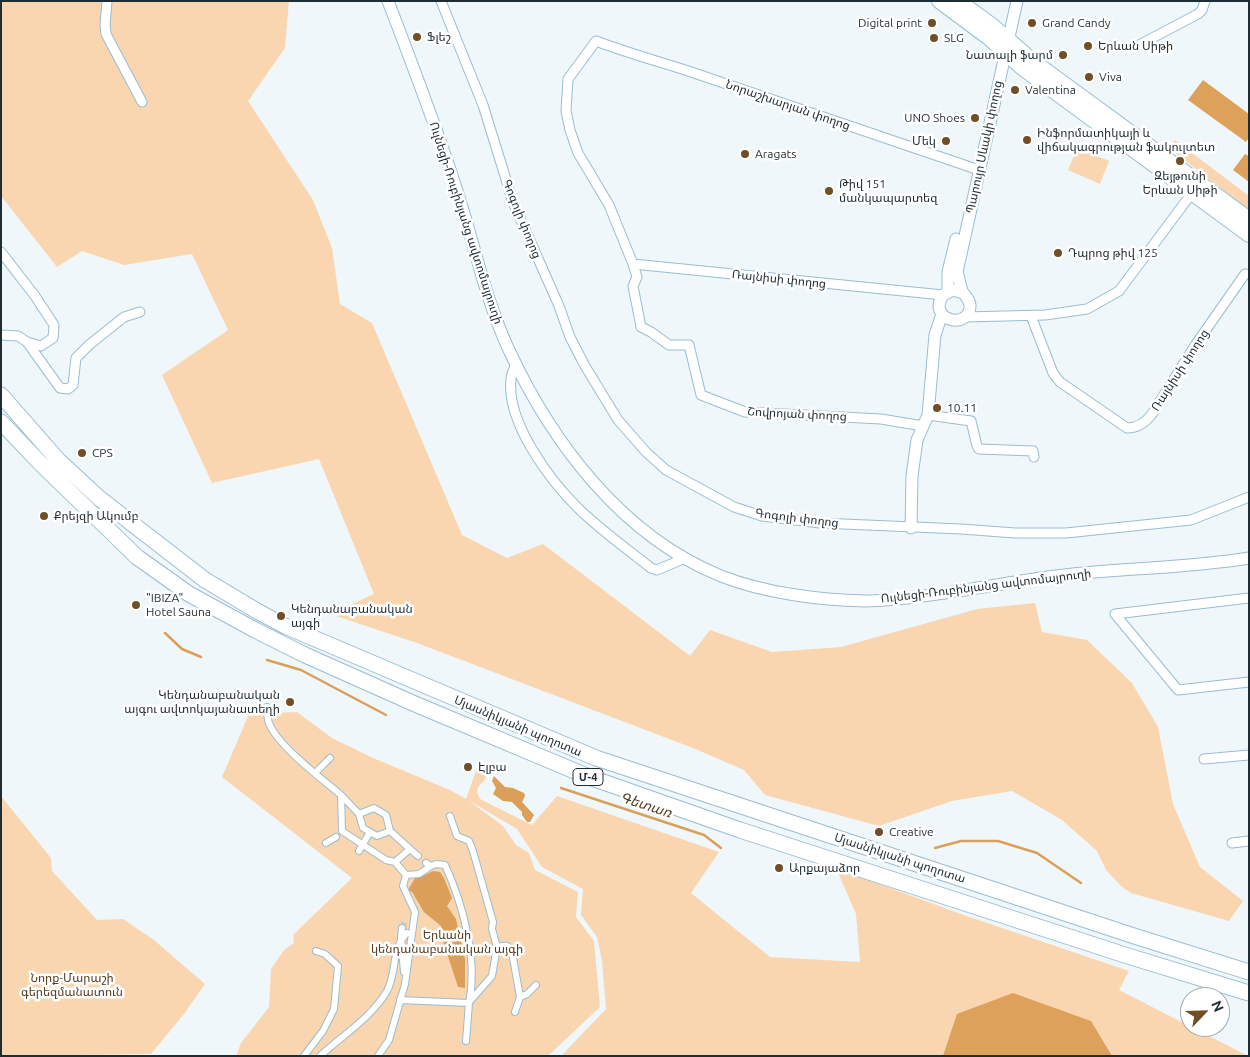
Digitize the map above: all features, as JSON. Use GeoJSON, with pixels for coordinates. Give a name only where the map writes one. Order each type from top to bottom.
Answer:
{"type":"FeatureCollection","features":[{"type":"Feature","properties":{"kind":"highway","name":"Մյասնիկյանի պողոտա"},"geometry":{"type":"LineString","coordinates":[[1,396],[58,460],[98,498],[206,580],[285,626],[596,758],[1125,933],[1249,972]]}},
{"type":"Feature","properties":{"kind":"highway","name":"Մյասնիկյանի պողոտա"},"geometry":{"type":"LineString","coordinates":[[1,422],[137,558],[189,594],[305,655],[424,708],[599,780],[740,830],[1128,956],[1249,993]]}},
{"type":"Feature","properties":{"kind":"main road"},"geometry":{"type":"LineString","coordinates":[[939,1],[1033,61],[1249,219]]}},
{"type":"Feature","properties":{"kind":"main road"},"geometry":{"type":"LineString","coordinates":[[959,1],[1004,43],[1021,66],[1249,235]]}},
{"type":"Feature","properties":{"kind":"street"},"geometry":{"type":"LineString","coordinates":[[107,1],[104,25],[106,34],[142,102]]}},
{"type":"Feature","properties":{"kind":"street","name":"Ուլնեցի-Ռուբինյանց ավտոմայրուղի"},"geometry":{"type":"LineString","coordinates":[[388,1],[459,197],[487,296],[516,364],[559,437],[602,492],[632,521],[684,558],[721,576],[748,585],[822,598],[866,601],[901,599],[1090,572],[1249,558]]}},
{"type":"Feature","properties":{"kind":"street","name":"Գոգոլի փողոց"},"geometry":{"type":"LineString","coordinates":[[440,1],[483,105],[513,202],[559,306],[570,337],[585,366],[618,420],[646,452],[666,470],[734,507],[762,516],[820,523],[911,528],[961,528],[1015,533],[1066,533],[1191,520],[1249,497]]}},
{"type":"Feature","properties":{"kind":"street","name":"Պարույր Սևակի փողոց"},"geometry":{"type":"LineString","coordinates":[[1004,43],[1009,1]]}},
{"type":"Feature","properties":{"kind":"street","name":"Պարույր Սևակի փողոց"},"geometry":{"type":"LineString","coordinates":[[970,306],[963,293],[957,272],[976,169],[1004,43],[1017,1]]}},
{"type":"Feature","properties":{"kind":"street"},"geometry":{"type":"LineString","coordinates":[[1137,46],[1198,14],[1202,10],[1205,1]]}},
{"type":"Feature","properties":{"kind":"street","name":"Նորաշխարյան փողոց"},"geometry":{"type":"LineString","coordinates":[[596,41],[976,169]]}},
{"type":"Feature","properties":{"kind":"street","name":"Շովրոյան փողոց"},"geometry":{"type":"LineString","coordinates":[[596,41],[568,79],[566,111],[578,153],[609,205],[633,264],[636,277],[633,286],[641,327],[669,345],[689,345],[701,395],[745,412],[881,419],[922,426]]}},
{"type":"Feature","properties":{"kind":"street","name":"Պարույր Սևակի փողոց"},"geometry":{"type":"LineString","coordinates":[[944,305],[948,272],[976,169]]}},
{"type":"Feature","properties":{"kind":"street"},"geometry":{"type":"LineString","coordinates":[[944,305],[957,320],[964,317],[1045,315],[1087,309],[1118,291],[1192,193]]}},
{"type":"Feature","properties":{"kind":"street"},"geometry":{"type":"LineString","coordinates":[[1,252],[35,296],[54,326],[53,338],[41,346],[27,342],[18,336],[1,335]]}},
{"type":"Feature","properties":{"kind":"street","name":"Ռայնիսի փողոց"},"geometry":{"type":"LineString","coordinates":[[633,264],[926,294],[944,305]]}},
{"type":"Feature","properties":{"kind":"street","name":"Ռայնիսի փողոց"},"geometry":{"type":"LineString","coordinates":[[1032,316],[1053,374],[1060,382],[1128,428],[1135,428],[1148,420],[1196,344],[1245,274]]}},
{"type":"Feature","properties":{"kind":"street"},"geometry":{"type":"LineString","coordinates":[[911,528],[912,476],[917,440],[928,415],[937,330],[944,305],[958,290],[963,293]]}},
{"type":"Feature","properties":{"kind":"street"},"geometry":{"type":"LineString","coordinates":[[964,317],[970,306],[988,316]]}},
{"type":"Feature","properties":{"kind":"street"},"geometry":{"type":"LineString","coordinates":[[27,342],[60,388],[68,389],[73,385],[76,358],[89,345],[124,318],[140,312]]}},
{"type":"Feature","properties":{"kind":"street"},"geometry":{"type":"LineString","coordinates":[[516,364],[511,376],[510,392],[515,412],[527,440],[553,480],[579,509],[651,568],[657,570],[684,558]]}},
{"type":"Feature","properties":{"kind":"street"},"geometry":{"type":"LineString","coordinates":[[928,415],[971,422],[977,446],[980,449],[1033,451],[1034,457]]}},
{"type":"Feature","properties":{"kind":"street"},"geometry":{"type":"LineString","coordinates":[[1249,598],[1115,614],[1178,690],[1249,682]]}},
{"type":"Feature","properties":{"kind":"street"},"geometry":{"type":"LineString","coordinates":[[267,708],[272,730],[295,756],[341,794],[359,814],[363,828],[376,836],[390,830]]}},
{"type":"Feature","properties":{"kind":"street"},"geometry":{"type":"LineString","coordinates":[[1204,759],[1249,755]]}},
{"type":"Feature","properties":{"kind":"street"},"geometry":{"type":"LineString","coordinates":[[315,773],[330,758]]}},
{"type":"Feature","properties":{"kind":"street"},"geometry":{"type":"LineString","coordinates":[[326,843],[337,838],[342,831],[341,794]]}},
{"type":"Feature","properties":{"kind":"street"},"geometry":{"type":"LineString","coordinates":[[359,814],[374,808],[386,815],[390,830],[418,856]]}},
{"type":"Feature","properties":{"kind":"street"},"geometry":{"type":"LineString","coordinates":[[450,816],[457,836],[469,841],[473,851],[493,922],[492,929],[497,947],[492,976],[469,1002]]}},
{"type":"Feature","properties":{"kind":"street"},"geometry":{"type":"LineString","coordinates":[[342,831],[361,848],[397,864],[406,875]]}},
{"type":"Feature","properties":{"kind":"street"},"geometry":{"type":"LineString","coordinates":[[361,848],[370,832]]}},
{"type":"Feature","properties":{"kind":"street"},"geometry":{"type":"LineString","coordinates":[[1232,843],[1249,841]]}},
{"type":"Feature","properties":{"kind":"street"},"geometry":{"type":"LineString","coordinates":[[397,864],[410,849]]}},
{"type":"Feature","properties":{"kind":"street"},"geometry":{"type":"LineString","coordinates":[[406,875],[419,874],[429,865],[445,865],[461,905],[471,957],[472,991],[469,1002],[466,1041]]}},
{"type":"Feature","properties":{"kind":"street"},"geometry":{"type":"LineString","coordinates":[[378,1056],[389,1040],[405,984],[415,912],[403,886],[406,875]]}},
{"type":"Feature","properties":{"kind":"street"},"geometry":{"type":"LineString","coordinates":[[320,1056],[362,1022],[386,991],[391,980],[401,938],[405,931]]}},
{"type":"Feature","properties":{"kind":"street"},"geometry":{"type":"LineString","coordinates":[[401,938],[405,984]]}},
{"type":"Feature","properties":{"kind":"street"},"geometry":{"type":"LineString","coordinates":[[497,947],[506,945],[510,947],[512,952],[520,997],[515,1012]]}},
{"type":"Feature","properties":{"kind":"street"},"geometry":{"type":"LineString","coordinates":[[304,1056],[323,1031],[334,1009],[338,966],[325,954],[316,951]]}},
{"type":"Feature","properties":{"kind":"street"},"geometry":{"type":"LineString","coordinates":[[520,997],[527,994],[536,985]]}},
{"type":"Feature","properties":{"kind":"street"},"geometry":{"type":"LineString","coordinates":[[400,1000],[469,1002]]}},
{"type":"Feature","properties":{"kind":"green space"},"geometry":{"type":"Polygon","coordinates":[[[1,1],[289,1],[285,48],[248,101],[313,200],[332,248],[340,304],[372,323],[462,535],[507,558],[543,544],[690,656],[710,630],[772,652],[841,647],[977,609],[1035,603],[1042,632],[1087,640],[1132,683],[1158,727],[1173,804],[1200,867],[1243,901],[1229,921],[1131,893],[1121,886],[1106,870],[1097,851],[1062,820],[1012,791],[952,801],[879,826],[765,795],[744,770],[693,748],[417,643],[330,614],[374,594],[319,459],[212,483],[162,375],[228,330],[192,254],[124,265],[82,251],[57,267],[1,196],[1,1]]]}},
{"type":"Feature","properties":{"kind":"green space"},"geometry":{"type":"Polygon","coordinates":[[[1175,140],[1249,196],[1248,209],[1169,148],[1175,140]]]}},
{"type":"Feature","properties":{"kind":"green space"},"geometry":{"type":"Polygon","coordinates":[[[1077,148],[1109,161],[1100,184],[1068,170],[1077,148]]]}},
{"type":"Feature","properties":{"kind":"green space","name":"Երևանի կենդանաբանական այգի"},"geometry":{"type":"Polygon","coordinates":[[[297,712],[332,738],[373,758],[450,790],[466,799],[477,768],[492,764],[484,781],[478,787],[477,792],[480,799],[532,825],[557,796],[719,852],[691,893],[770,957],[860,962],[856,914],[836,868],[958,913],[1129,971],[1119,990],[1180,1021],[1180,1037],[1211,1037],[1248,1056],[561,1056],[606,1009],[602,961],[597,937],[581,915],[583,889],[542,867],[517,829],[468,800],[503,826],[516,845],[529,853],[535,870],[578,892],[576,917],[594,941],[600,1007],[548,1056],[236,1056],[241,1043],[269,1007],[271,969],[284,950],[294,943],[293,935],[352,878],[222,777],[249,714],[297,712]]]}},
{"type":"Feature","properties":{"kind":"green space","name":"Նորք-Մարաշի գերեզմանատուն"},"geometry":{"type":"Polygon","coordinates":[[[1,796],[51,858],[52,871],[97,920],[123,919],[154,940],[205,984],[184,1014],[151,1054],[1,1056],[1,796]]]}},
{"type":"Feature","properties":{"kind":"shaded area"},"geometry":{"type":"Polygon","coordinates":[[[1203,80],[1249,114],[1249,138],[1246,142],[1188,100],[1203,80]]]}},
{"type":"Feature","properties":{"kind":"shaded area"},"geometry":{"type":"Polygon","coordinates":[[[1245,154],[1249,156],[1249,182],[1233,170],[1245,154]]]}},
{"type":"Feature","properties":{"kind":"shaded area"},"geometry":{"type":"Polygon","coordinates":[[[494,776],[505,787],[524,793],[525,796],[522,802],[534,815],[530,822],[527,822],[522,812],[512,802],[503,801],[493,794],[496,788],[492,781],[494,776]]]}},
{"type":"Feature","properties":{"kind":"shaded area"},"geometry":{"type":"Polygon","coordinates":[[[433,871],[440,872],[452,898],[447,906],[456,919],[465,959],[465,988],[458,987],[443,941],[441,926],[424,912],[412,892],[408,890],[415,878],[433,871]]]}},
{"type":"Feature","properties":{"kind":"shaded area"},"geometry":{"type":"Polygon","coordinates":[[[1013,993],[1091,1021],[1112,1056],[943,1056],[957,1014],[1013,993]]]}},
{"type":"Feature","properties":{"kind":"waterway","name":"Գետառ"},"geometry":{"type":"LineString","coordinates":[[165,633],[182,649],[201,657]]}},
{"type":"Feature","properties":{"kind":"waterway","name":"Գետառ"},"geometry":{"type":"LineString","coordinates":[[267,660],[301,670],[386,715]]}},
{"type":"Feature","properties":{"kind":"waterway","name":"Գետառ"},"geometry":{"type":"LineString","coordinates":[[561,788],[704,835],[721,848]]}},
{"type":"Feature","properties":{"kind":"waterway","name":"Գետառ"},"geometry":{"type":"LineString","coordinates":[[935,848],[961,841],[998,841],[1037,853],[1081,883]]}},
{"type":"Feature","properties":{"kind":"tunnel"},"geometry":{"type":"LineString","coordinates":[[402,928],[405,921]]}},
{"type":"Feature","properties":{"kind":"place","name":"Digital print"},"geometry":{"type":"Point","coordinates":[932,23]}},
{"type":"Feature","properties":{"kind":"place","name":"Grand Candy"},"geometry":{"type":"Point","coordinates":[1032,23]}},
{"type":"Feature","properties":{"kind":"place","name":"Ֆլեշ"},"geometry":{"type":"Point","coordinates":[417,37]}},
{"type":"Feature","properties":{"kind":"place","name":"SLG"},"geometry":{"type":"Point","coordinates":[934,38]}},
{"type":"Feature","properties":{"kind":"place","name":"Երևան Սիթի"},"geometry":{"type":"Point","coordinates":[1088,46]}},
{"type":"Feature","properties":{"kind":"place","name":"Նատալի ֆարմ"},"geometry":{"type":"Point","coordinates":[1063,55]}},
{"type":"Feature","properties":{"kind":"place","name":"Viva"},"geometry":{"type":"Point","coordinates":[1089,77]}},
{"type":"Feature","properties":{"kind":"place","name":"Valentina"},"geometry":{"type":"Point","coordinates":[1015,90]}},
{"type":"Feature","properties":{"kind":"place","name":"UNO Shoes"},"geometry":{"type":"Point","coordinates":[975,118]}},
{"type":"Feature","properties":{"kind":"place","name":"Ինֆորմատիկայի և վիճակագրության ֆակուլտետ"},"geometry":{"type":"Point","coordinates":[1027,140]}},
{"type":"Feature","properties":{"kind":"place","name":"Մեկ"},"geometry":{"type":"Point","coordinates":[946,141]}},
{"type":"Feature","properties":{"kind":"place","name":"Aragats"},"geometry":{"type":"Point","coordinates":[745,154]}},
{"type":"Feature","properties":{"kind":"place","name":"Զեյթունի Երևան Սիթի"},"geometry":{"type":"Point","coordinates":[1180,161]}},
{"type":"Feature","properties":{"kind":"place","name":"Թիվ 151 մանկապարտեզ"},"geometry":{"type":"Point","coordinates":[829,191]}},
{"type":"Feature","properties":{"kind":"place","name":"Դպրոց թիվ 125"},"geometry":{"type":"Point","coordinates":[1058,253]}},
{"type":"Feature","properties":{"kind":"place","name":"10.11"},"geometry":{"type":"Point","coordinates":[937,408]}},
{"type":"Feature","properties":{"kind":"place","name":"CPS"},"geometry":{"type":"Point","coordinates":[82,453]}},
{"type":"Feature","properties":{"kind":"place","name":"Քրեյզի Ակումբ"},"geometry":{"type":"Point","coordinates":[44,516]}},
{"type":"Feature","properties":{"kind":"place","name":"\"IBIZA\" Hotel Sauna"},"geometry":{"type":"Point","coordinates":[136,605]}},
{"type":"Feature","properties":{"kind":"place","name":"Կենդանաբանական այգի"},"geometry":{"type":"Point","coordinates":[281,616]}},
{"type":"Feature","properties":{"kind":"place","name":"Կենդանաբանական այգու ավտոկայանատեղի"},"geometry":{"type":"Point","coordinates":[290,702]}},
{"type":"Feature","properties":{"kind":"place","name":"Էլբա"},"geometry":{"type":"Point","coordinates":[468,767]}},
{"type":"Feature","properties":{"kind":"place","name":"Creative"},"geometry":{"type":"Point","coordinates":[879,832]}},
{"type":"Feature","properties":{"kind":"place","name":"Արքայաձոր"},"geometry":{"type":"Point","coordinates":[779,868]}}]}
